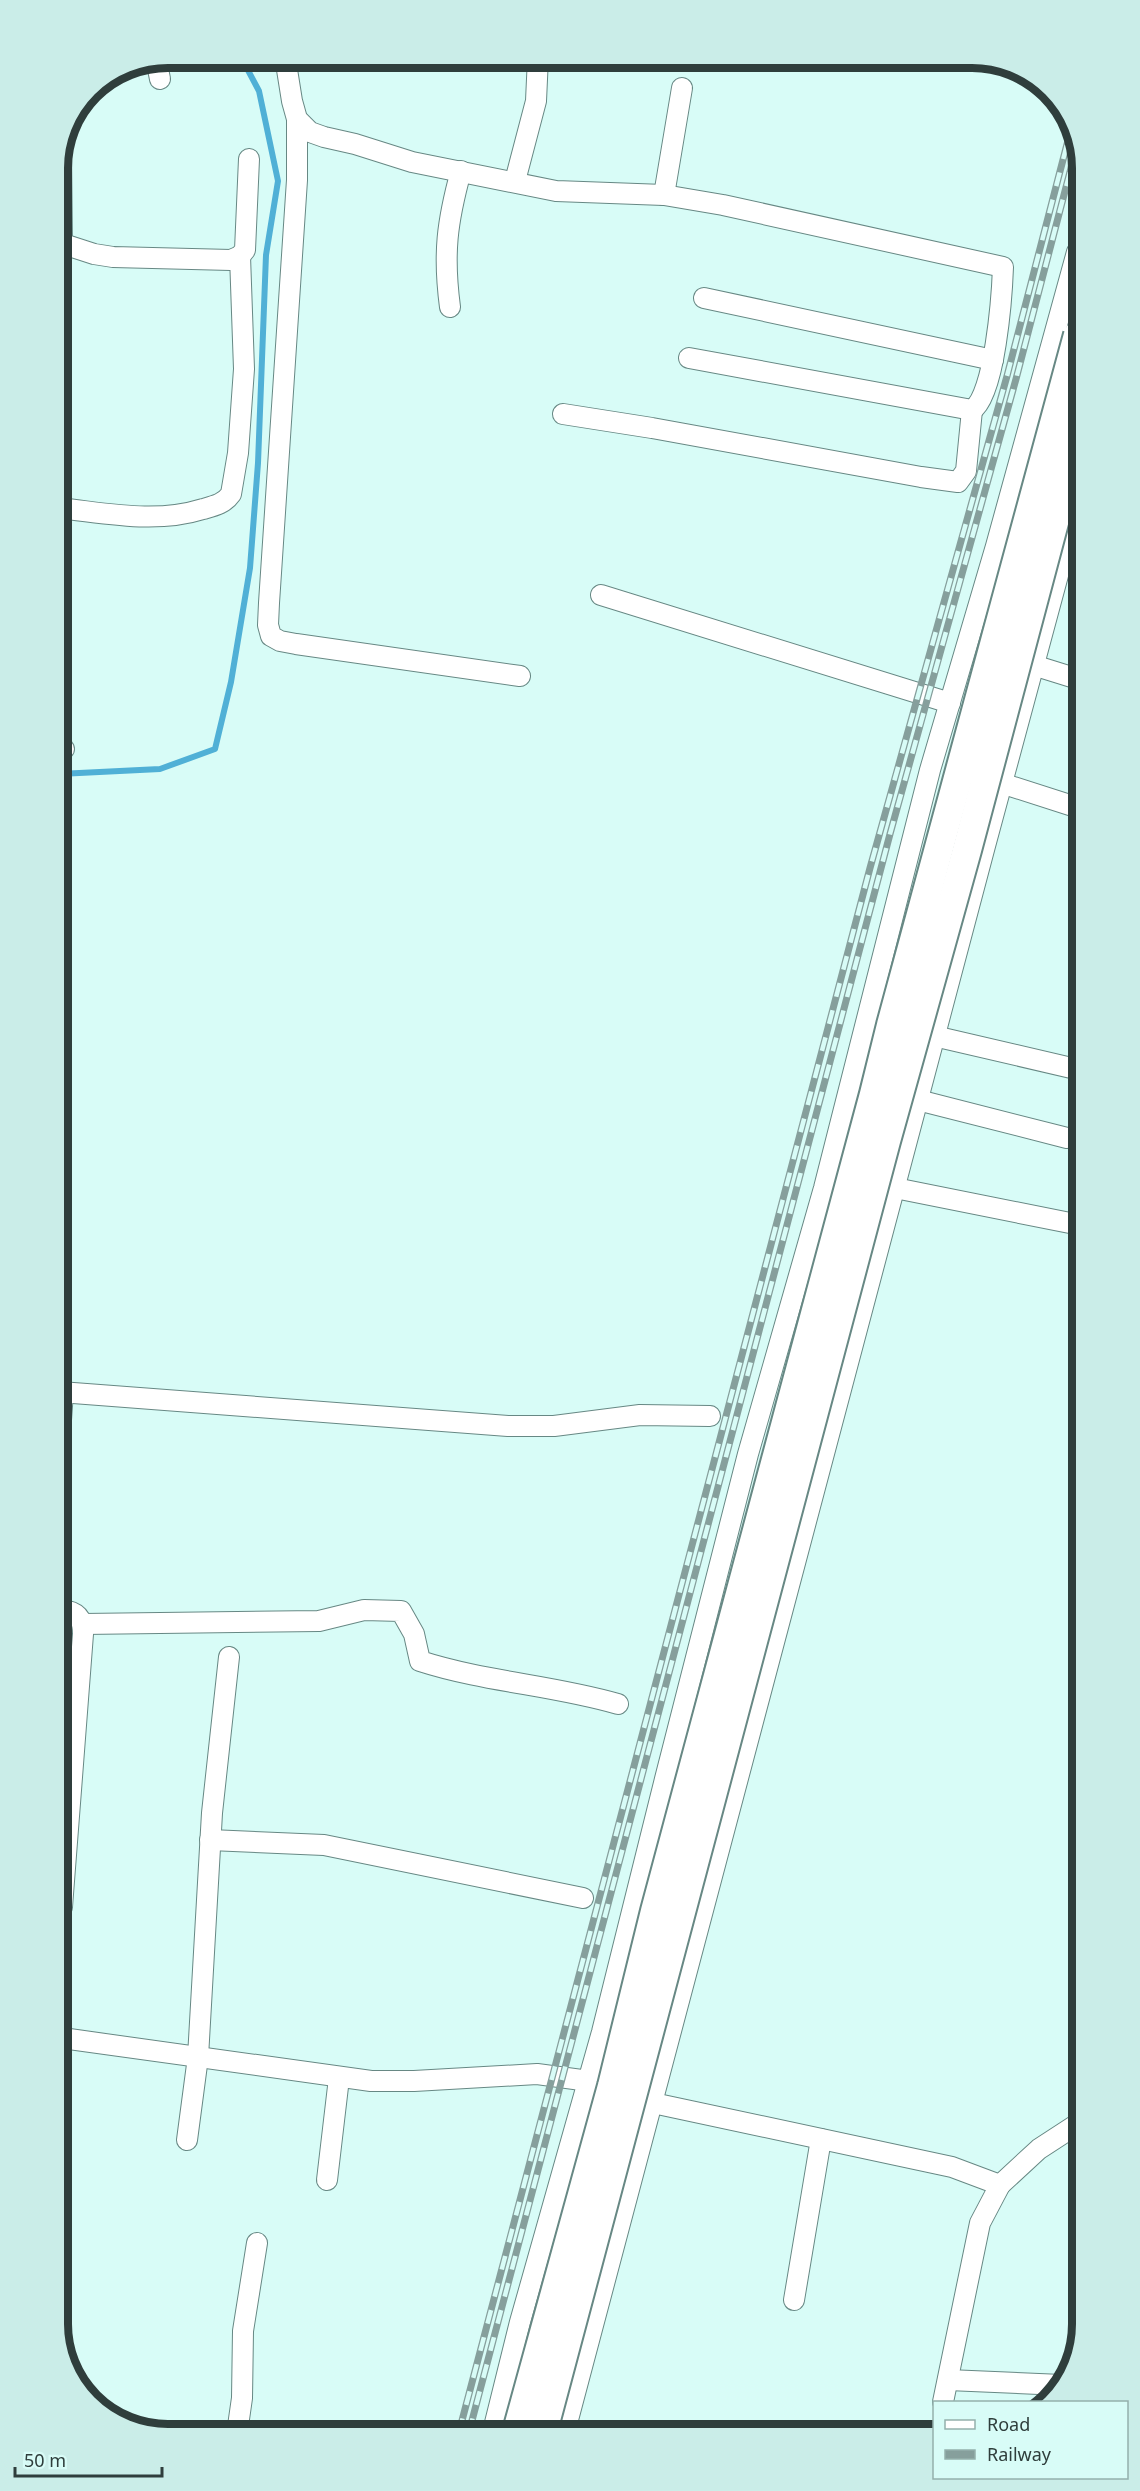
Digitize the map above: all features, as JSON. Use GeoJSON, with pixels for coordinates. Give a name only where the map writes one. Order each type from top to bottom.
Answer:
{"type":"FeatureCollection","features":[{"type":"Feature","properties":{"kind":"highway"},"geometry":{"type":"LineString","coordinates":[[519,2423],[612,2086],[655,1911],[1072,357]]}},
{"type":"Feature","properties":{"kind":"highway"},"geometry":{"type":"LineString","coordinates":[[545,2423],[886,1141],[968,850],[1072,455]]}},
{"type":"Feature","properties":{"kind":"street"},"geometry":{"type":"LineString","coordinates":[[286,68],[291,101],[297,119],[310,132],[412,162],[568,192],[664,195],[723,205],[1003,267],[1001,303],[993,360],[980,401],[955,407],[689,358]]}},
{"type":"Feature","properties":{"kind":"street"},"geometry":{"type":"LineString","coordinates":[[515,181],[536,101],[538,68]]}},
{"type":"Feature","properties":{"kind":"street"},"geometry":{"type":"LineString","coordinates":[[664,195],[682,88]]}},
{"type":"Feature","properties":{"kind":"street"},"geometry":{"type":"LineString","coordinates":[[297,119],[297,180],[269,603],[268,625],[271,636],[280,641],[296,644],[520,676]]}},
{"type":"Feature","properties":{"kind":"street"},"geometry":{"type":"LineString","coordinates":[[68,245],[94,254],[113,257],[218,261],[240,256],[245,250],[246,242],[249,159]]}},
{"type":"Feature","properties":{"kind":"street"},"geometry":{"type":"LineString","coordinates":[[450,307],[445,246],[449,214],[461,171]]}},
{"type":"Feature","properties":{"kind":"street"},"geometry":{"type":"LineString","coordinates":[[68,509],[167,518],[219,505],[231,494],[238,453],[244,369],[240,256]]}},
{"type":"Feature","properties":{"kind":"street"},"geometry":{"type":"LineString","coordinates":[[496,2423],[520,2322],[613,1990],[748,1454],[824,1188],[930,770],[1013,485],[1072,270]]}},
{"type":"Feature","properties":{"kind":"street"},"geometry":{"type":"LineString","coordinates":[[704,298],[993,360]]}},
{"type":"Feature","properties":{"kind":"street"},"geometry":{"type":"LineString","coordinates":[[564,414],[958,482],[966,471],[955,407]]}},
{"type":"Feature","properties":{"kind":"street"},"geometry":{"type":"LineString","coordinates":[[1013,485],[1072,499]]}},
{"type":"Feature","properties":{"kind":"street"},"geometry":{"type":"LineString","coordinates":[[567,2424],[1072,522]]}},
{"type":"Feature","properties":{"kind":"street"},"geometry":{"type":"LineString","coordinates":[[601,595],[950,703]]}},
{"type":"Feature","properties":{"kind":"street"},"geometry":{"type":"LineString","coordinates":[[1034,665],[1072,677]]}},
{"type":"Feature","properties":{"kind":"street"},"geometry":{"type":"LineString","coordinates":[[1001,783],[1072,805]]}},
{"type":"Feature","properties":{"kind":"street"},"geometry":{"type":"LineString","coordinates":[[934,1036],[1072,1068]]}},
{"type":"Feature","properties":{"kind":"street"},"geometry":{"type":"LineString","coordinates":[[850,1083],[1067,1138]]}},
{"type":"Feature","properties":{"kind":"street"},"geometry":{"type":"LineString","coordinates":[[895,1188],[1072,1223]]}},
{"type":"Feature","properties":{"kind":"street"},"geometry":{"type":"LineString","coordinates":[[68,1392],[508,1426],[554,1426],[640,1415],[710,1416]]}},
{"type":"Feature","properties":{"kind":"street"},"geometry":{"type":"LineString","coordinates":[[83,1624],[319,1621],[364,1610],[401,1611],[414,1634],[420,1661],[457,1673],[562,1690],[618,1704]]}},
{"type":"Feature","properties":{"kind":"street"},"geometry":{"type":"LineString","coordinates":[[68,1611],[76,1613],[83,1624],[68,1846]]}},
{"type":"Feature","properties":{"kind":"street"},"geometry":{"type":"LineString","coordinates":[[187,2140],[198,2057],[210,1840],[229,1657]]}},
{"type":"Feature","properties":{"kind":"street"},"geometry":{"type":"LineString","coordinates":[[210,1840],[324,1845],[583,1898]]}},
{"type":"Feature","properties":{"kind":"street"},"geometry":{"type":"LineString","coordinates":[[613,1990],[678,2006]]}},
{"type":"Feature","properties":{"kind":"street"},"geometry":{"type":"LineString","coordinates":[[68,2039],[339,2078],[414,2081],[537,2074],[589,2081]]}},
{"type":"Feature","properties":{"kind":"street"},"geometry":{"type":"LineString","coordinates":[[327,2180],[339,2078]]}},
{"type":"Feature","properties":{"kind":"street"},"geometry":{"type":"LineString","coordinates":[[653,2103],[952,2168],[1000,2185]]}},
{"type":"Feature","properties":{"kind":"street"},"geometry":{"type":"LineString","coordinates":[[944,2401],[980,2223],[1000,2185],[1039,2149],[1072,2128]]}},
{"type":"Feature","properties":{"kind":"street"},"geometry":{"type":"LineString","coordinates":[[794,2300],[821,2139]]}},
{"type":"Feature","properties":{"kind":"street"},"geometry":{"type":"LineString","coordinates":[[238,2423],[242,2398],[243,2331],[257,2243]]}},
{"type":"Feature","properties":{"kind":"street"},"geometry":{"type":"LineString","coordinates":[[948,2380],[1052,2385]]}},
{"type":"Feature","properties":{"kind":"waterway"},"geometry":{"type":"LineString","coordinates":[[68,774],[160,769],[215,749],[231,682],[250,568],[258,463],[266,255],[278,181],[259,91],[247,68]]}},
{"type":"Feature","properties":{"kind":"railway"},"geometry":{"type":"LineString","coordinates":[[461,2423],[870,868],[1007,376],[1068,140]]}},
{"type":"Feature","properties":{"kind":"railway"},"geometry":{"type":"LineString","coordinates":[[471,2423],[890,834],[1016,379],[1072,164]]}}]}
